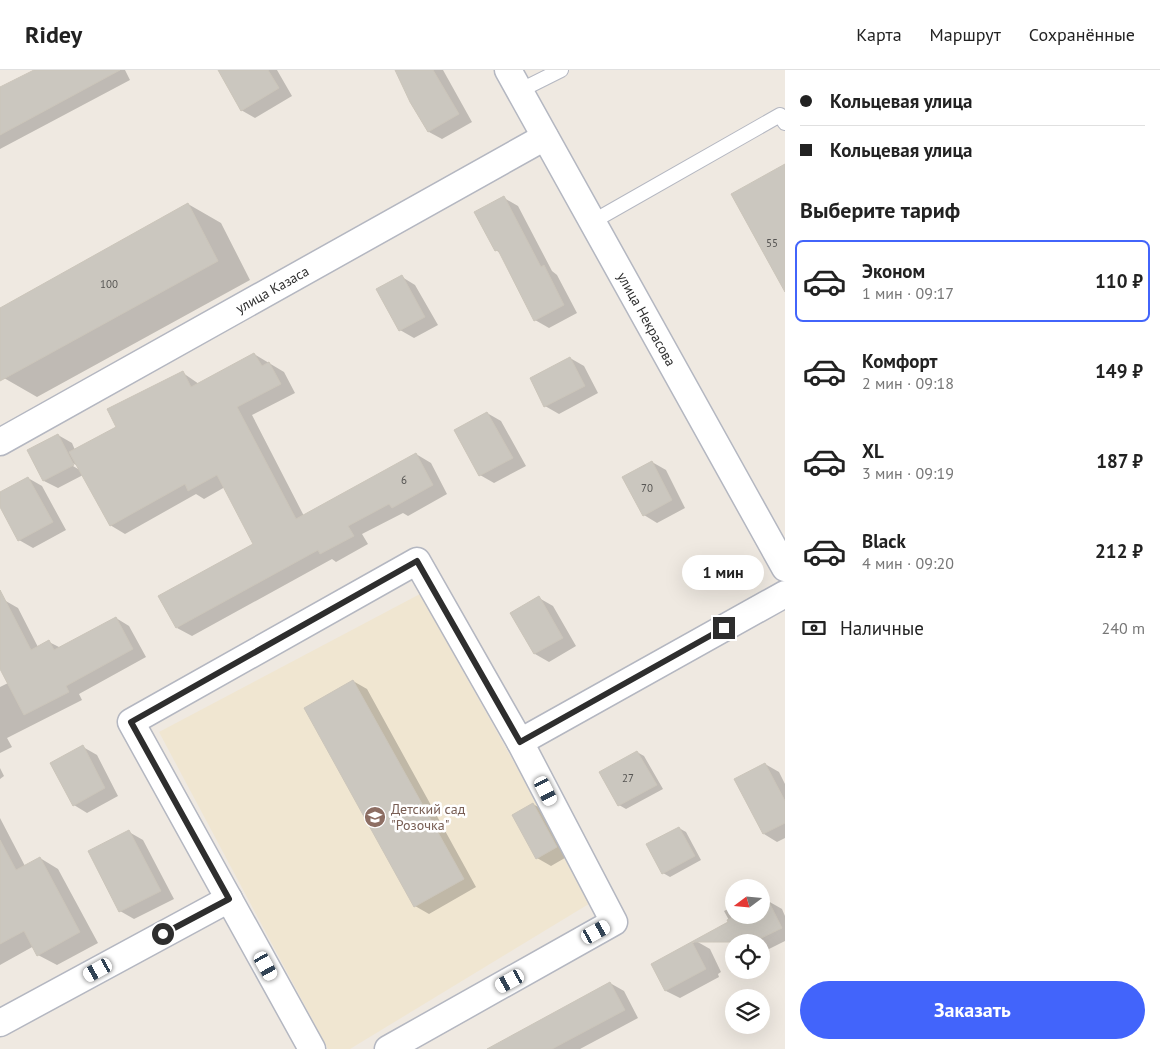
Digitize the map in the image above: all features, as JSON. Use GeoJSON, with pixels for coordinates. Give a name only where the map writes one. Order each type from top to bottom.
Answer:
{"type":"FeatureCollection","features":[{"type":"Feature","properties":{"kind":"street","name":"улица Некрасова"},"geometry":{"type":"LineString","coordinates":[[514,81],[785,568]]}},
{"type":"Feature","properties":{"kind":"street","name":"улица Казаса"},"geometry":{"type":"LineString","coordinates":[[0,442],[545,137]]}},
{"type":"Feature","properties":{"kind":"street"},"geometry":{"type":"LineString","coordinates":[[312,1049],[131,722],[417,561],[520,742],[614,922],[388,1049]]}},
{"type":"Feature","properties":{"kind":"street"},"geometry":{"type":"LineString","coordinates":[[520,742],[785,594]]}},
{"type":"Feature","properties":{"kind":"street"},"geometry":{"type":"LineString","coordinates":[[0,1023],[229,899]]}},
{"type":"Feature","properties":{"kind":"lane"},"geometry":{"type":"LineString","coordinates":[[514,81],[561,70]]}},
{"type":"Feature","properties":{"kind":"lane"},"geometry":{"type":"LineString","coordinates":[[592,222],[780,115],[785,124]]}},
{"type":"Feature","properties":{"kind":"shaded area","name":"Детский сад \"Розочка\""},"geometry":{"type":"Polygon","coordinates":[[[420,594],[592,902],[350,1049],[328,1049],[159,732],[420,594]]]}},
{"type":"Feature","properties":{"kind":"building"},"geometry":{"type":"Polygon","coordinates":[[[34,70],[120,70],[0,135],[0,87],[34,70]]]}},
{"type":"Feature","properties":{"kind":"building"},"geometry":{"type":"Polygon","coordinates":[[[218,70],[268,70],[279,88],[241,111],[218,70]]]}},
{"type":"Feature","properties":{"kind":"building"},"geometry":{"type":"Polygon","coordinates":[[[395,70],[433,70],[459,114],[428,132],[410,102],[395,70]]]}},
{"type":"Feature","properties":{"kind":"building"},"geometry":{"type":"Polygon","coordinates":[[[785,164],[785,292],[731,194],[785,164]]]}},
{"type":"Feature","properties":{"kind":"building"},"geometry":{"type":"Polygon","coordinates":[[[504,196],[541,267],[544,265],[564,305],[534,321],[498,250],[495,251],[474,212],[504,196]]]}},
{"type":"Feature","properties":{"kind":"building"},"geometry":{"type":"Polygon","coordinates":[[[188,203],[218,261],[0,381],[0,308],[188,203]]]}},
{"type":"Feature","properties":{"kind":"building"},"geometry":{"type":"Polygon","coordinates":[[[402,275],[425,317],[399,331],[376,289],[402,275]]]}},
{"type":"Feature","properties":{"kind":"building"},"geometry":{"type":"Polygon","coordinates":[[[254,353],[262,366],[269,362],[281,384],[237,407],[296,519],[416,453],[433,485],[392,508],[389,504],[348,526],[354,536],[320,554],[318,550],[176,628],[158,596],[253,544],[217,475],[188,491],[185,484],[110,526],[69,452],[116,427],[107,409],[183,371],[191,387],[254,353]]]}},
{"type":"Feature","properties":{"kind":"building"},"geometry":{"type":"Polygon","coordinates":[[[570,357],[585,386],[544,407],[530,378],[570,357]]]}},
{"type":"Feature","properties":{"kind":"building"},"geometry":{"type":"Polygon","coordinates":[[[487,412],[513,458],[479,476],[454,430],[487,412]]]}},
{"type":"Feature","properties":{"kind":"building"},"geometry":{"type":"Polygon","coordinates":[[[58,434],[74,465],[43,481],[27,450],[58,434]]]}},
{"type":"Feature","properties":{"kind":"building"},"geometry":{"type":"Polygon","coordinates":[[[652,461],[672,500],[643,516],[622,477],[652,461]]]}},
{"type":"Feature","properties":{"kind":"building"},"geometry":{"type":"Polygon","coordinates":[[[28,477],[53,522],[18,541],[0,507],[0,492],[28,477]]]}},
{"type":"Feature","properties":{"kind":"building"},"geometry":{"type":"Polygon","coordinates":[[[0,590],[31,650],[49,640],[54,650],[116,617],[133,649],[66,686],[69,692],[24,715],[0,669],[0,590]]]}},
{"type":"Feature","properties":{"kind":"building"},"geometry":{"type":"Polygon","coordinates":[[[539,596],[563,638],[534,654],[510,613],[539,596]]]}},
{"type":"Feature","properties":{"kind":"building"},"geometry":{"type":"Polygon","coordinates":[[[353,680],[464,879],[414,907],[304,708],[353,680]]]}},
{"type":"Feature","properties":{"kind":"building"},"geometry":{"type":"Polygon","coordinates":[[[83,745],[105,788],[73,806],[50,763],[83,745]]]}},
{"type":"Feature","properties":{"kind":"building"},"geometry":{"type":"Polygon","coordinates":[[[637,751],[657,785],[618,806],[599,772],[637,751]]]}},
{"type":"Feature","properties":{"kind":"building"},"geometry":{"type":"Polygon","coordinates":[[[765,763],[785,801],[785,823],[763,834],[734,779],[765,763]]]}},
{"type":"Feature","properties":{"kind":"building"},"geometry":{"type":"Polygon","coordinates":[[[533,803],[557,847],[536,859],[512,815],[533,803]]]}},
{"type":"Feature","properties":{"kind":"building"},"geometry":{"type":"Polygon","coordinates":[[[679,827],[695,856],[662,874],[646,844],[679,827]]]}},
{"type":"Feature","properties":{"kind":"building"},"geometry":{"type":"Polygon","coordinates":[[[129,830],[161,891],[119,912],[88,851],[129,830]]]}},
{"type":"Feature","properties":{"kind":"building"},"geometry":{"type":"Polygon","coordinates":[[[0,840],[16,870],[40,857],[80,932],[37,956],[24,931],[0,944],[0,840]]]}},
{"type":"Feature","properties":{"kind":"building"},"geometry":{"type":"Polygon","coordinates":[[[770,904],[782,928],[770,934],[725,934],[725,942],[692,942],[706,969],[665,991],[651,964],[725,924],[770,924],[770,904]]]}},
{"type":"Feature","properties":{"kind":"building"},"geometry":{"type":"Polygon","coordinates":[[[610,982],[625,1010],[552,1049],[487,1049],[610,982]]]}},
{"type":"Feature","properties":{"kind":"place","name":"Детский сад \"Розочка\""},"geometry":{"type":"Point","coordinates":[375,817]}},
{"type":"Feature","properties":{"kind":"route"},"geometry":{"type":"LineString","coordinates":[[163,934],[229,899],[131,722],[417,561],[520,742],[724,628]]}}]}
